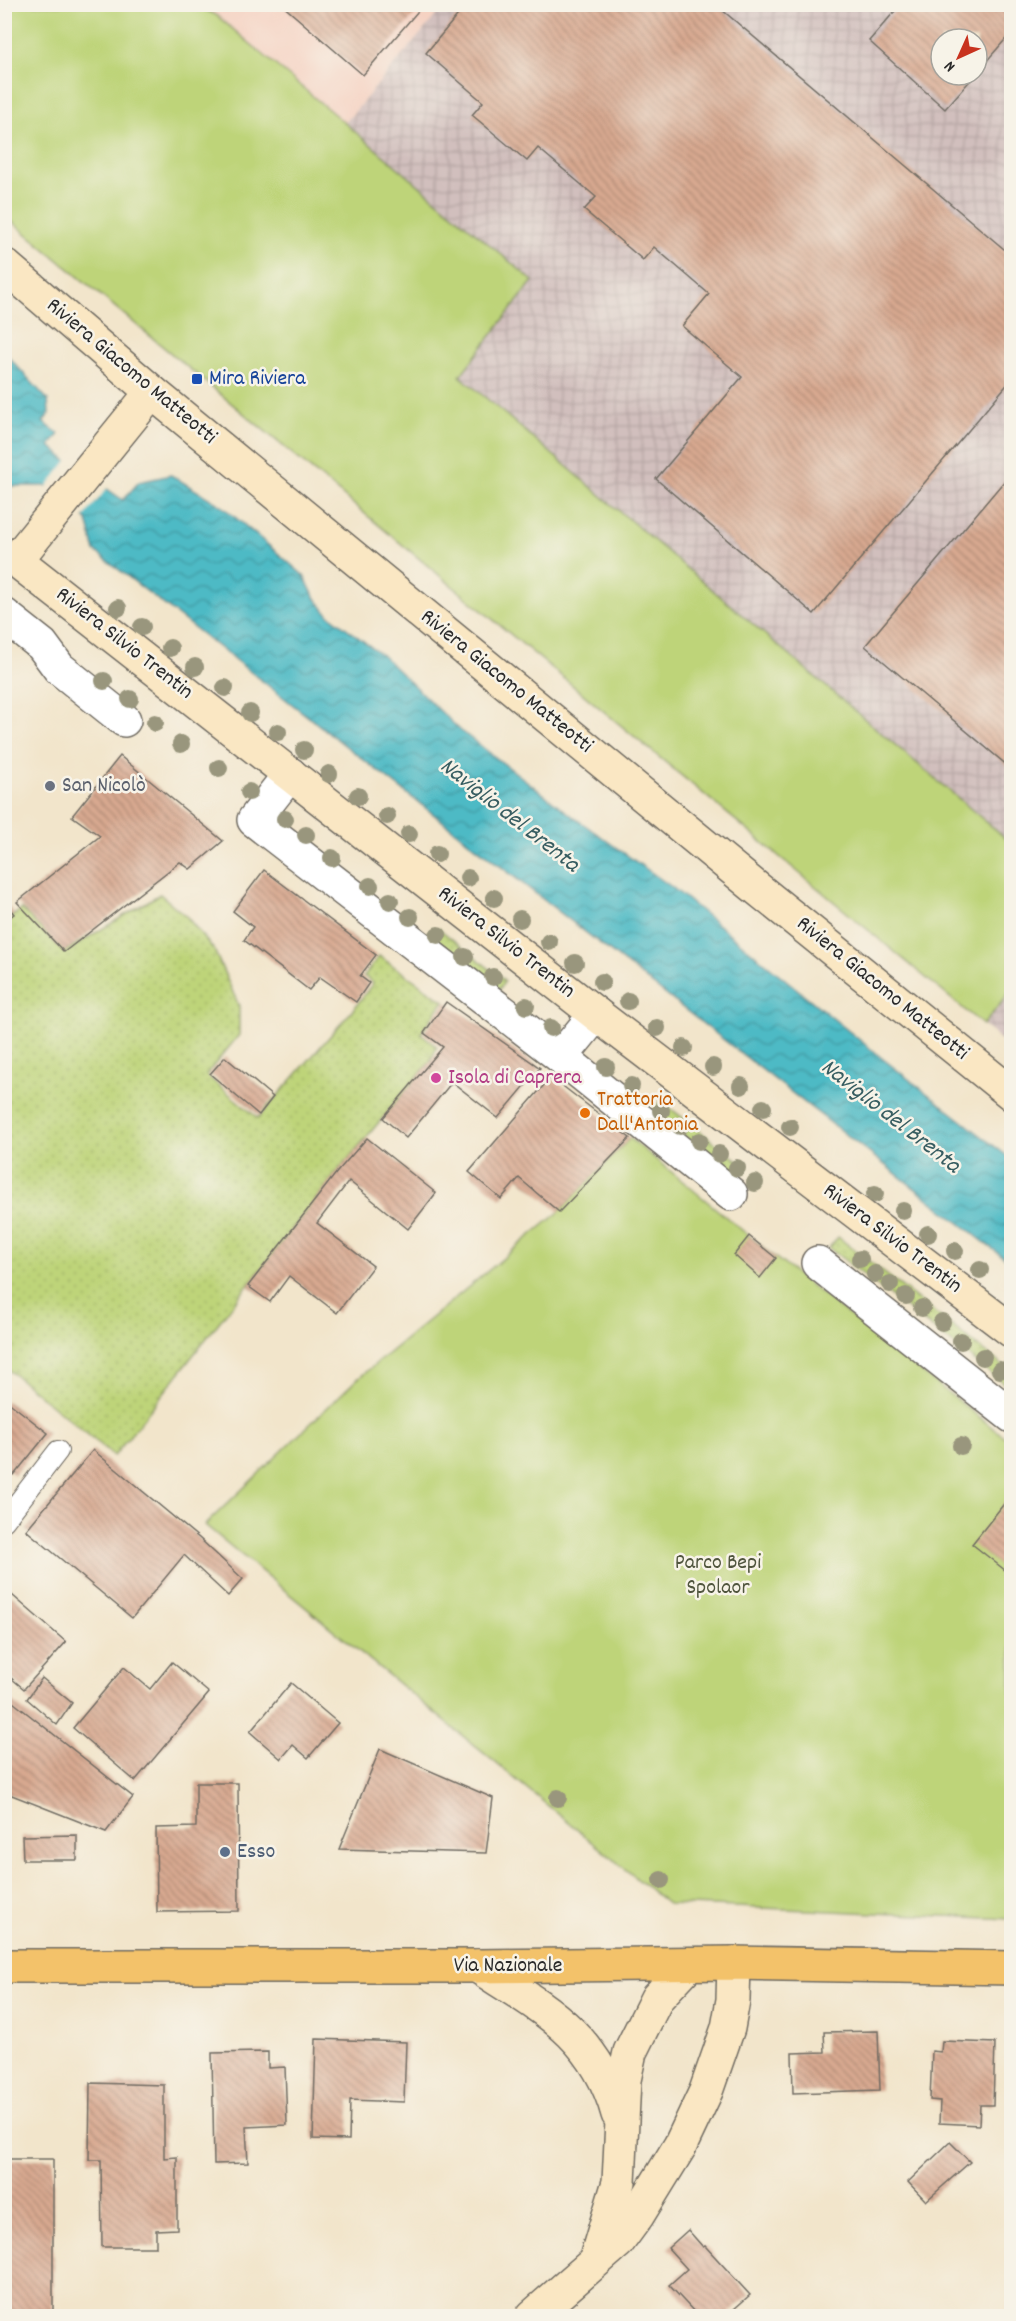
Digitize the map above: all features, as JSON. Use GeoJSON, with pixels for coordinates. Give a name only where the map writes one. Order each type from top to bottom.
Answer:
{"type":"FeatureCollection","features":[{"type":"Feature","properties":{"kind":"main road","name":"Via Nazionale"},"geometry":{"type":"LineString","coordinates":[[4,1965],[734,1964],[1011,1968]]}},
{"type":"Feature","properties":{"kind":"street","name":"Riviera Giacomo Matteotti"},"geometry":{"type":"LineString","coordinates":[[4,265],[152,392],[1011,1094]]}},
{"type":"Feature","properties":{"kind":"street"},"geometry":{"type":"LineString","coordinates":[[8,562],[62,505],[152,392]]}},
{"type":"Feature","properties":{"kind":"street","name":"Riviera Silvio Trentin"},"geometry":{"type":"LineString","coordinates":[[8,562],[290,774],[596,1014],[1011,1331]]}},
{"type":"Feature","properties":{"kind":"street"},"geometry":{"type":"LineString","coordinates":[[4,615],[42,645],[59,668],[124,720]]}},
{"type":"Feature","properties":{"kind":"street"},"geometry":{"type":"LineString","coordinates":[[290,774],[254,820],[561,1057],[731,1194]]}},
{"type":"Feature","properties":{"kind":"street"},"geometry":{"type":"LineString","coordinates":[[561,1057],[596,1014]]}},
{"type":"Feature","properties":{"kind":"street"},"geometry":{"type":"LineString","coordinates":[[818,1263],[1011,1416]]}},
{"type":"Feature","properties":{"kind":"street"},"geometry":{"type":"LineString","coordinates":[[593,2265],[619,2182],[624,2080],[630,2052],[657,1998],[689,1964]]}},
{"type":"Feature","properties":{"kind":"street"},"geometry":{"type":"LineString","coordinates":[[532,2316],[618,2242],[638,2216],[680,2146],[706,2091],[728,2028],[733,2000],[734,1964]]}},
{"type":"Feature","properties":{"kind":"street"},"geometry":{"type":"LineString","coordinates":[[477,1966],[560,2021],[586,2047],[604,2074],[621,2125]]}},
{"type":"Feature","properties":{"kind":"lane"},"geometry":{"type":"LineString","coordinates":[[4,1521],[58,1451]]}},
{"type":"Feature","properties":{"kind":"shaded area"},"geometry":{"type":"Polygon","coordinates":[[[195,5],[445,5],[345,123],[216,15],[195,5]]]}},
{"type":"Feature","properties":{"kind":"shaded area"},"geometry":{"type":"Polygon","coordinates":[[[445,5],[1011,5],[1011,843],[460,376],[533,281],[345,123],[445,5]]]}},
{"type":"Feature","properties":{"kind":"shaded area"},"geometry":{"type":"Polygon","coordinates":[[[1011,991],[1011,1048],[983,1025],[1011,991]]]}},
{"type":"Feature","properties":{"kind":"green space"},"geometry":{"type":"Polygon","coordinates":[[[4,5],[195,5],[216,15],[533,281],[460,376],[1011,843],[1011,991],[983,1025],[5,216],[4,5]]]}},
{"type":"Feature","properties":{"kind":"green space"},"geometry":{"type":"Polygon","coordinates":[[[160,894],[187,917],[214,950],[239,1006],[239,1035],[206,1075],[258,1118],[352,1011],[373,983],[364,976],[379,956],[444,1001],[421,1033],[437,1047],[429,1063],[337,1172],[114,1456],[5,1367],[5,922],[22,909],[64,952],[160,894]]]}},
{"type":"Feature","properties":{"kind":"green space"},"geometry":{"type":"Polygon","coordinates":[[[438,928],[505,981],[498,991],[430,939],[438,928]]]}},
{"type":"Feature","properties":{"kind":"green space"},"geometry":{"type":"Polygon","coordinates":[[[661,1101],[746,1167],[738,1177],[652,1111],[661,1101]]]}},
{"type":"Feature","properties":{"kind":"green space","name":"Parco Bepi Spolaor"},"geometry":{"type":"Polygon","coordinates":[[[630,1138],[776,1258],[1011,1442],[1011,1919],[668,1904],[205,1525],[355,1381],[559,1212],[630,1138]]]}},
{"type":"Feature","properties":{"kind":"green space"},"geometry":{"type":"Polygon","coordinates":[[[838,1237],[1011,1372],[1011,1389],[829,1248],[838,1237]]]}},
{"type":"Feature","properties":{"kind":"water","name":"Naviglio del Brenta"},"geometry":{"type":"Polygon","coordinates":[[[4,352],[48,400],[49,414],[43,422],[59,434],[50,446],[67,461],[123,500],[139,482],[171,475],[222,506],[304,576],[314,596],[328,614],[383,656],[461,731],[575,818],[673,888],[883,1059],[1011,1159],[1011,1263],[95,551],[87,520],[47,486],[5,486],[4,352]]]}},
{"type":"Feature","properties":{"kind":"pier"},"geometry":{"type":"Polygon","coordinates":[[[69,458],[108,487],[82,520],[45,489],[69,458]]]}},
{"type":"Feature","properties":{"kind":"building"},"geometry":{"type":"Polygon","coordinates":[[[281,4],[424,4],[363,75],[281,4]]]}},
{"type":"Feature","properties":{"kind":"building"},"geometry":{"type":"Polygon","coordinates":[[[467,4],[715,4],[1011,255],[1011,380],[814,614],[656,479],[742,377],[682,326],[709,294],[654,247],[643,260],[584,210],[596,197],[538,148],[527,161],[472,115],[483,102],[426,53],[467,4]]]}},
{"type":"Feature","properties":{"kind":"building"},"geometry":{"type":"Polygon","coordinates":[[[901,4],[1011,4],[1011,33],[989,58],[989,27],[929,27],[929,87],[964,87],[945,109],[869,41],[901,4]]]}},
{"type":"Feature","properties":{"kind":"building"},"geometry":{"type":"Polygon","coordinates":[[[1011,473],[1011,761],[1008,766],[865,646],[1011,473]]]}},
{"type":"Feature","properties":{"kind":"building"},"geometry":{"type":"Polygon","coordinates":[[[120,756],[223,841],[190,869],[180,862],[64,952],[17,902],[100,836],[72,816],[120,756]]]}},
{"type":"Feature","properties":{"kind":"building"},"geometry":{"type":"Polygon","coordinates":[[[264,870],[376,955],[360,976],[369,983],[356,1002],[320,977],[309,990],[244,940],[253,927],[233,911],[264,870]]]}},
{"type":"Feature","properties":{"kind":"building"},"geometry":{"type":"Polygon","coordinates":[[[4,902],[14,914],[4,922],[4,902]]]}},
{"type":"Feature","properties":{"kind":"building"},"geometry":{"type":"Polygon","coordinates":[[[446,1002],[540,1068],[498,1118],[452,1082],[406,1138],[383,1118],[443,1047],[424,1033],[446,1002]]]}},
{"type":"Feature","properties":{"kind":"building"},"geometry":{"type":"Polygon","coordinates":[[[225,1057],[273,1097],[259,1115],[210,1074],[225,1057]]]}},
{"type":"Feature","properties":{"kind":"building"},"geometry":{"type":"Polygon","coordinates":[[[551,1077],[630,1138],[559,1212],[519,1178],[501,1199],[469,1172],[551,1077]]]}},
{"type":"Feature","properties":{"kind":"building"},"geometry":{"type":"Polygon","coordinates":[[[367,1138],[436,1193],[408,1229],[349,1181],[317,1223],[373,1266],[337,1313],[289,1276],[270,1302],[248,1286],[337,1172],[367,1138]]]}},
{"type":"Feature","properties":{"kind":"building"},"geometry":{"type":"Polygon","coordinates":[[[749,1236],[776,1258],[760,1278],[734,1255],[749,1236]]]}},
{"type":"Feature","properties":{"kind":"building"},"geometry":{"type":"Polygon","coordinates":[[[7,1401],[48,1433],[14,1475],[4,1467],[4,1404],[7,1401]]]}},
{"type":"Feature","properties":{"kind":"building"},"geometry":{"type":"Polygon","coordinates":[[[93,1450],[199,1538],[243,1579],[228,1596],[184,1555],[132,1618],[26,1530],[93,1450]]]}},
{"type":"Feature","properties":{"kind":"building"},"geometry":{"type":"Polygon","coordinates":[[[1011,1495],[1011,1575],[972,1544],[1011,1495]]]}},
{"type":"Feature","properties":{"kind":"building"},"geometry":{"type":"Polygon","coordinates":[[[12,1595],[66,1642],[24,1689],[4,1672],[4,1604],[12,1595]]]}},
{"type":"Feature","properties":{"kind":"building"},"geometry":{"type":"Polygon","coordinates":[[[172,1662],[209,1693],[135,1781],[73,1728],[124,1667],[150,1689],[172,1662]]]}},
{"type":"Feature","properties":{"kind":"building"},"geometry":{"type":"Polygon","coordinates":[[[42,1678],[72,1703],[57,1725],[27,1699],[42,1678]]]}},
{"type":"Feature","properties":{"kind":"building"},"geometry":{"type":"Polygon","coordinates":[[[291,1683],[338,1723],[308,1758],[293,1745],[281,1759],[250,1732],[291,1683]]]}},
{"type":"Feature","properties":{"kind":"building"},"geometry":{"type":"Polygon","coordinates":[[[4,1695],[133,1797],[106,1832],[4,1792],[4,1695]]]}},
{"type":"Feature","properties":{"kind":"building"},"geometry":{"type":"Polygon","coordinates":[[[380,1749],[493,1798],[486,1853],[339,1849],[380,1749]]]}},
{"type":"Feature","properties":{"kind":"building"},"geometry":{"type":"Polygon","coordinates":[[[196,1783],[238,1783],[239,1911],[157,1912],[156,1828],[196,1827],[196,1783]]]}},
{"type":"Feature","properties":{"kind":"building"},"geometry":{"type":"Polygon","coordinates":[[[77,1835],[77,1860],[23,1860],[22,1836],[77,1835]]]}},
{"type":"Feature","properties":{"kind":"building"},"geometry":{"type":"Polygon","coordinates":[[[878,2031],[880,2090],[793,2093],[792,2053],[825,2052],[824,2032],[878,2031]]]}},
{"type":"Feature","properties":{"kind":"building"},"geometry":{"type":"Polygon","coordinates":[[[316,2039],[406,2042],[404,2102],[350,2100],[349,2140],[313,2139],[316,2039]]]}},
{"type":"Feature","properties":{"kind":"building"},"geometry":{"type":"Polygon","coordinates":[[[942,2041],[995,2043],[993,2105],[980,2105],[979,2125],[939,2123],[940,2101],[930,2100],[932,2051],[941,2052],[942,2041]]]}},
{"type":"Feature","properties":{"kind":"building"},"geometry":{"type":"Polygon","coordinates":[[[268,2052],[268,2068],[285,2067],[287,2125],[246,2127],[248,2163],[214,2164],[212,2053],[268,2052]]]}},
{"type":"Feature","properties":{"kind":"building"},"geometry":{"type":"Polygon","coordinates":[[[90,2083],[164,2085],[164,2158],[177,2157],[177,2229],[156,2230],[156,2247],[102,2247],[101,2160],[89,2160],[90,2083]]]}},
{"type":"Feature","properties":{"kind":"building"},"geometry":{"type":"Polygon","coordinates":[[[950,2142],[970,2162],[926,2201],[908,2182],[950,2142]]]}},
{"type":"Feature","properties":{"kind":"building"},"geometry":{"type":"Polygon","coordinates":[[[4,2159],[53,2159],[53,2314],[4,2314],[4,2159]]]}},
{"type":"Feature","properties":{"kind":"building"},"geometry":{"type":"Polygon","coordinates":[[[688,2230],[750,2295],[726,2316],[698,2316],[669,2285],[687,2269],[668,2248],[688,2230]]]}},
{"type":"Feature","properties":{"kind":"place","name":"Mira Riviera"},"geometry":{"type":"Point","coordinates":[197,379]}},
{"type":"Feature","properties":{"kind":"place","name":"San Nicolò"},"geometry":{"type":"Point","coordinates":[50,786]}},
{"type":"Feature","properties":{"kind":"place","name":"Isola di Caprera"},"geometry":{"type":"Point","coordinates":[436,1078]}},
{"type":"Feature","properties":{"kind":"place","name":"Trattoria Dall'Antonia"},"geometry":{"type":"Point","coordinates":[585,1113]}},
{"type":"Feature","properties":{"kind":"place","name":"Esso"},"geometry":{"type":"Point","coordinates":[225,1852]}}]}
